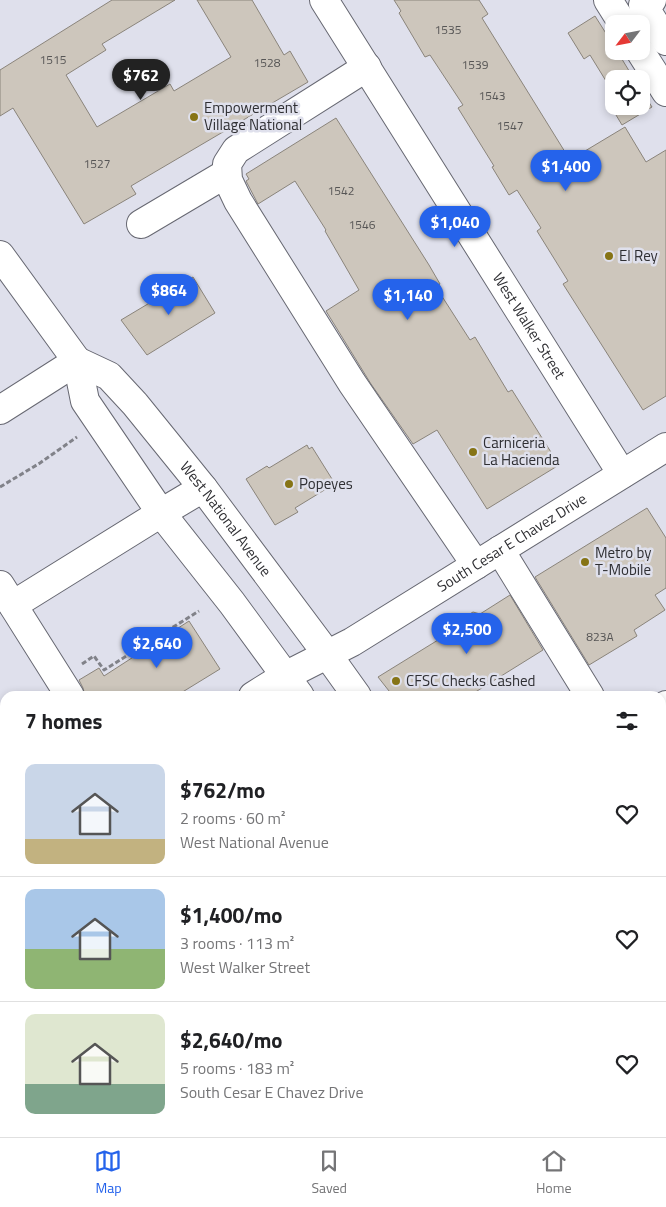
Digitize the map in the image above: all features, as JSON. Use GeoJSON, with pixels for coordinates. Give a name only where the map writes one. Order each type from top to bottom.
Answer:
{"type":"FeatureCollection","features":[{"type":"Feature","properties":{"kind":"main road","name":"West Walker Street"},"geometry":{"type":"LineString","coordinates":[[324,0],[622,474]]}},
{"type":"Feature","properties":{"kind":"main road"},"geometry":{"type":"LineString","coordinates":[[608,0],[617,15]]}},
{"type":"Feature","properties":{"kind":"main road"},"geometry":{"type":"LineString","coordinates":[[652,0],[643,6],[666,42]]}},
{"type":"Feature","properties":{"kind":"main road"},"geometry":{"type":"LineString","coordinates":[[646,60],[666,92]]}},
{"type":"Feature","properties":{"kind":"main road"},"geometry":{"type":"LineString","coordinates":[[367,67],[236,150],[227,164],[228,180],[238,201],[352,383],[476,565]]}},
{"type":"Feature","properties":{"kind":"main road"},"geometry":{"type":"LineString","coordinates":[[141,224],[227,173]]}},
{"type":"Feature","properties":{"kind":"main road"},"geometry":{"type":"LineString","coordinates":[[0,255],[77,362],[84,401],[161,513],[232,603],[293,686]]}},
{"type":"Feature","properties":{"kind":"main road"},"geometry":{"type":"LineString","coordinates":[[0,410],[77,362]]}},
{"type":"Feature","properties":{"kind":"main road","name":"West National Avenue"},"geometry":{"type":"LineString","coordinates":[[77,362],[110,376],[135,404],[203,488],[353,691]]}},
{"type":"Feature","properties":{"kind":"main road","name":"South Cesar E Chavez Drive"},"geometry":{"type":"LineString","coordinates":[[273,691],[293,686],[327,654],[352,642],[666,447]]}},
{"type":"Feature","properties":{"kind":"main road"},"geometry":{"type":"LineString","coordinates":[[64,687],[6,595],[161,513],[203,488]]}},
{"type":"Feature","properties":{"kind":"main road"},"geometry":{"type":"LineString","coordinates":[[500,550],[587,691]]}},
{"type":"Feature","properties":{"kind":"path"},"geometry":{"type":"LineString","coordinates":[[0,487],[40,463],[78,436]]}},
{"type":"Feature","properties":{"kind":"path"},"geometry":{"type":"LineString","coordinates":[[86,661],[94,656],[104,670],[199,611]]}},
{"type":"Feature","properties":{"kind":"building","name":"Empowerment Village National"},"geometry":{"type":"Polygon","coordinates":[[[112,0],[175,0],[102,44],[106,50],[66,75],[97,127],[170,84],[174,91],[231,57],[197,0],[252,0],[284,55],[290,51],[308,82],[131,186],[136,194],[84,224],[13,108],[0,116],[0,70],[112,0]]]}},
{"type":"Feature","properties":{"kind":"building"},"geometry":{"type":"Polygon","coordinates":[[[394,0],[479,0],[488,14],[482,18],[570,160],[625,127],[646,162],[666,150],[666,396],[643,410],[563,284],[568,281],[537,231],[541,228],[517,190],[509,195],[492,167],[494,166],[458,108],[463,105],[430,55],[425,57],[399,13],[401,11],[394,0]]]}},
{"type":"Feature","properties":{"kind":"building"},"geometry":{"type":"Polygon","coordinates":[[[595,16],[605,32],[605,60],[622,60],[629,70],[605,70],[605,79],[590,55],[584,59],[568,33],[595,16]]]}},
{"type":"Feature","properties":{"kind":"building"},"geometry":{"type":"Polygon","coordinates":[[[616,115],[639,115],[622,125],[616,115]]]}},
{"type":"Feature","properties":{"kind":"building"},"geometry":{"type":"Polygon","coordinates":[[[336,118],[429,265],[440,284],[436,287],[470,340],[475,337],[508,392],[512,390],[559,465],[487,509],[437,430],[413,444],[371,384],[326,311],[359,290],[326,230],[295,181],[258,204],[246,181],[249,179],[246,174],[336,118]]]}},
{"type":"Feature","properties":{"kind":"building"},"geometry":{"type":"Polygon","coordinates":[[[193,277],[215,313],[147,355],[121,320],[193,277]]]}},
{"type":"Feature","properties":{"kind":"building","name":"Popeyes"},"geometry":{"type":"Polygon","coordinates":[[[307,445],[309,449],[312,447],[332,479],[328,482],[331,486],[295,508],[298,512],[275,525],[246,479],[267,466],[269,468],[307,445]]]}},
{"type":"Feature","properties":{"kind":"building"},"geometry":{"type":"Polygon","coordinates":[[[647,508],[666,538],[666,588],[655,595],[665,610],[634,630],[637,636],[589,665],[535,577],[647,508]]]}},
{"type":"Feature","properties":{"kind":"building"},"geometry":{"type":"Polygon","coordinates":[[[510,595],[543,650],[477,691],[389,691],[378,677],[451,632],[452,625],[473,612],[480,614],[510,595]]]}},
{"type":"Feature","properties":{"kind":"building"},"geometry":{"type":"Polygon","coordinates":[[[189,621],[220,669],[184,691],[84,691],[79,680],[99,668],[104,676],[189,621]]]}},
{"type":"Feature","properties":{"kind":"place","name":"Empowerment Village National"},"geometry":{"type":"Point","coordinates":[194,117]}},
{"type":"Feature","properties":{"kind":"place","name":"El Rey"},"geometry":{"type":"Point","coordinates":[609,256]}},
{"type":"Feature","properties":{"kind":"place","name":"Carniceria La Hacienda"},"geometry":{"type":"Point","coordinates":[473,452]}},
{"type":"Feature","properties":{"kind":"place","name":"Popeyes"},"geometry":{"type":"Point","coordinates":[289,484]}},
{"type":"Feature","properties":{"kind":"place","name":"Metro by T-Mobile"},"geometry":{"type":"Point","coordinates":[585,562]}},
{"type":"Feature","properties":{"kind":"place","name":"CFSC Checks Cashed"},"geometry":{"type":"Point","coordinates":[396,681]}}]}
